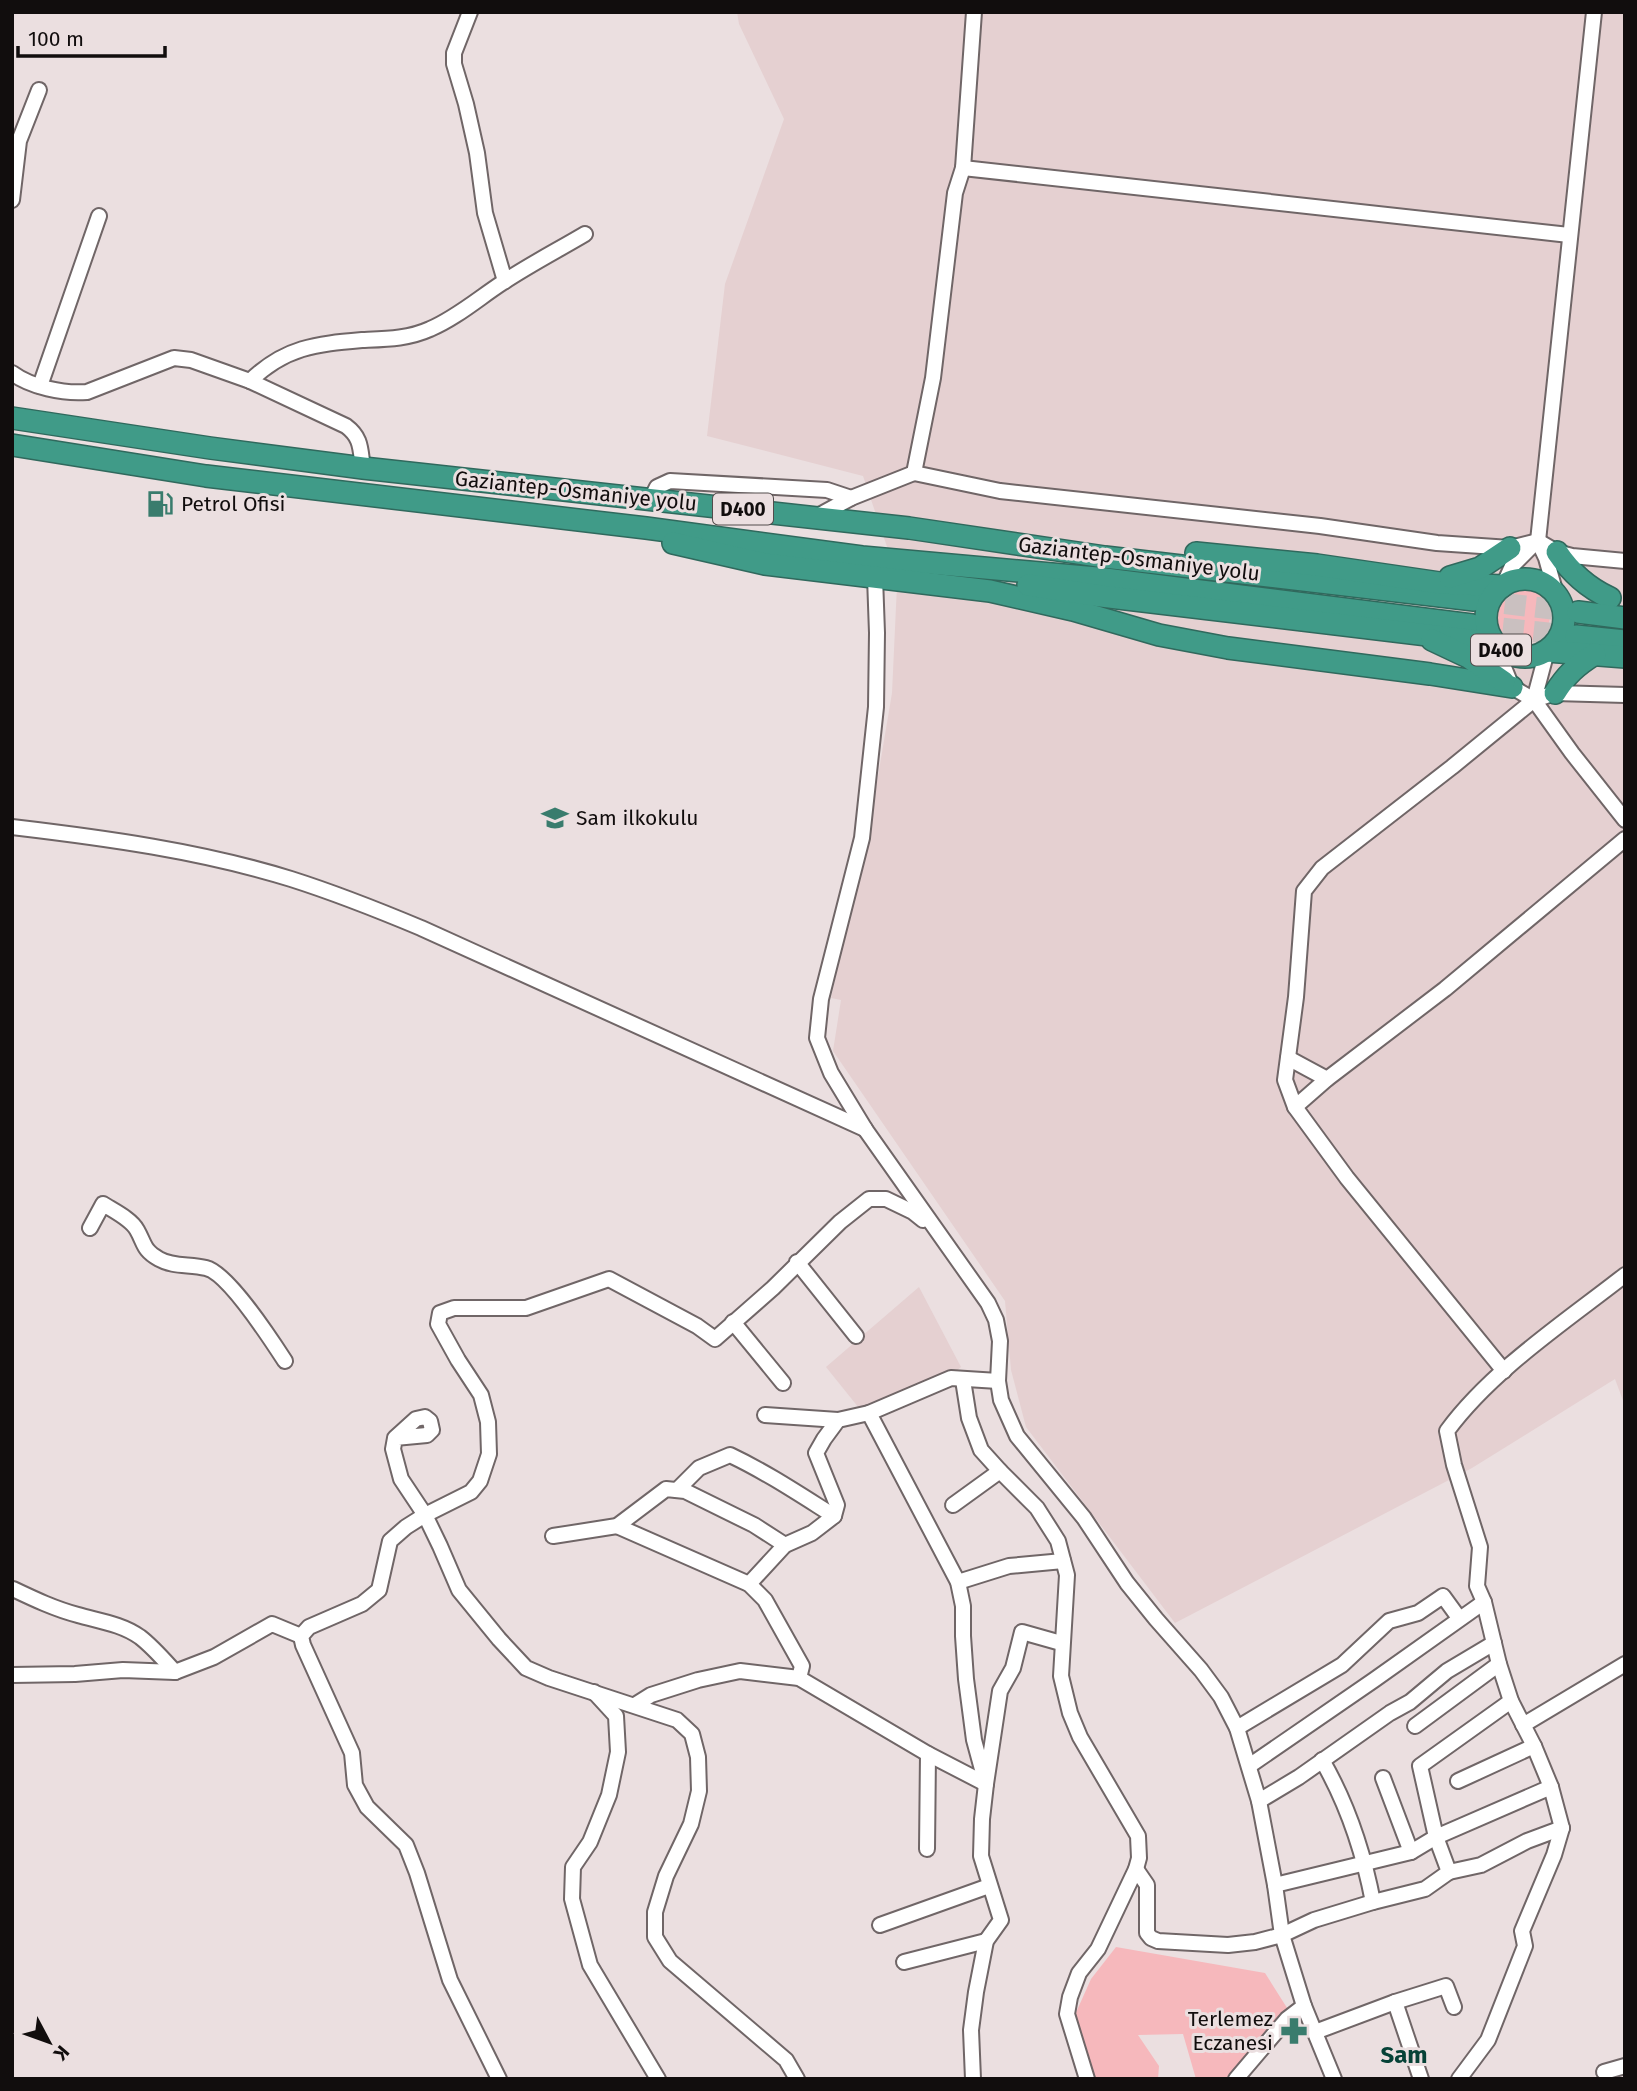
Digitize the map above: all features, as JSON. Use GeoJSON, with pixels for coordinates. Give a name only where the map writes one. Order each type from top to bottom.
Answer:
{"type":"FeatureCollection","features":[{"type":"Feature","properties":{"kind":"highway","name":"Gaziantep-Osmaniye yolu"},"geometry":{"type":"LineString","coordinates":[[12,418],[363,468],[909,528],[1105,557],[1474,600]]}},
{"type":"Feature","properties":{"kind":"highway","name":"Gaziantep-Osmaniye yolu"},"geometry":{"type":"LineString","coordinates":[[12,445],[206,476],[646,528],[862,557],[1097,578],[1472,625]]}},
{"type":"Feature","properties":{"kind":"highway"},"geometry":{"type":"LineString","coordinates":[[646,528],[664,540],[682,546],[765,564],[966,588],[1024,598],[1160,635],[1228,648],[1512,687]]}},
{"type":"Feature","properties":{"kind":"highway","name":"D400"},"geometry":{"type":"LineString","coordinates":[[909,528],[971,528],[1317,565],[1432,581],[1503,586]]}},
{"type":"Feature","properties":{"kind":"highway","name":"D400"},"geometry":{"type":"LineString","coordinates":[[1432,581],[1480,568],[1510,548]]}},
{"type":"Feature","properties":{"kind":"highway","name":"D400"},"geometry":{"type":"LineString","coordinates":[[1557,552],[1567,567],[1593,590],[1618,599]]}},
{"type":"Feature","properties":{"kind":"highway","name":"D400"},"geometry":{"type":"LineString","coordinates":[[914,561],[968,577],[1101,596],[1494,643]]}},
{"type":"Feature","properties":{"kind":"highway","name":"D400"},"geometry":{"type":"LineString","coordinates":[[1531,579],[1549,587],[1556,594],[1561,603],[1564,624],[1555,643],[1547,651],[1532,657],[1515,656],[1494,643],[1486,623],[1486,612],[1495,593],[1503,586],[1512,581],[1531,579]]}},
{"type":"Feature","properties":{"kind":"highway","name":"D400"},"geometry":{"type":"LineString","coordinates":[[1556,594],[1618,599]]}},
{"type":"Feature","properties":{"kind":"highway"},"geometry":{"type":"LineString","coordinates":[[1578,612],[1625,618]]}},
{"type":"Feature","properties":{"kind":"highway","name":"D400"},"geometry":{"type":"LineString","coordinates":[[1417,634],[1468,657],[1512,687]]}},
{"type":"Feature","properties":{"kind":"highway"},"geometry":{"type":"LineString","coordinates":[[1576,636],[1625,641]]}},
{"type":"Feature","properties":{"kind":"highway","name":"D400"},"geometry":{"type":"LineString","coordinates":[[1547,651],[1625,657]]}},
{"type":"Feature","properties":{"kind":"highway"},"geometry":{"type":"LineString","coordinates":[[1555,693],[1567,675],[1595,654]]}},
{"type":"Feature","properties":{"kind":"street"},"geometry":{"type":"LineString","coordinates":[[470,12],[454,53],[454,64],[474,140],[485,213],[505,281]]}},
{"type":"Feature","properties":{"kind":"street"},"geometry":{"type":"LineString","coordinates":[[914,473],[933,378],[955,193],[963,168],[974,12]]}},
{"type":"Feature","properties":{"kind":"street"},"geometry":{"type":"LineString","coordinates":[[1556,594],[1546,558],[1538,541],[1594,12]]}},
{"type":"Feature","properties":{"kind":"street"},"geometry":{"type":"LineString","coordinates":[[12,200],[19,141],[39,90]]}},
{"type":"Feature","properties":{"kind":"street"},"geometry":{"type":"LineString","coordinates":[[963,168],[1569,235]]}},
{"type":"Feature","properties":{"kind":"street"},"geometry":{"type":"LineString","coordinates":[[40,386],[99,216]]}},
{"type":"Feature","properties":{"kind":"street"},"geometry":{"type":"LineString","coordinates":[[250,381],[278,358],[300,349],[319,345],[393,340],[432,329],[505,281],[585,234]]}},
{"type":"Feature","properties":{"kind":"street"},"geometry":{"type":"LineString","coordinates":[[12,373],[23,381],[40,386],[87,392],[174,358],[191,360],[250,381],[345,426],[355,433],[359,441],[363,468]]}},
{"type":"Feature","properties":{"kind":"street"},"geometry":{"type":"LineString","coordinates":[[816,517],[851,498],[914,473],[1000,491],[1320,526],[1437,543],[1510,548],[1538,541],[1557,552],[1572,556],[1625,561]]}},
{"type":"Feature","properties":{"kind":"street"},"geometry":{"type":"LineString","coordinates":[[651,499],[657,487],[670,481],[827,490],[851,498]]}},
{"type":"Feature","properties":{"kind":"street"},"geometry":{"type":"LineString","coordinates":[[1503,586],[1512,566],[1538,541]]}},
{"type":"Feature","properties":{"kind":"street"},"geometry":{"type":"LineString","coordinates":[[875,578],[876,707],[862,838],[821,999],[817,1038],[831,1073],[865,1129],[988,1303],[996,1320],[1000,1341],[998,1381],[1001,1400],[1017,1436],[1084,1518],[1114,1566],[1201,1670],[1221,1697],[1237,1728],[1259,1801],[1282,1935],[1304,2006],[1333,2078]]}},
{"type":"Feature","properties":{"kind":"street"},"geometry":{"type":"LineString","coordinates":[[1494,643],[1512,687],[1534,700],[1625,820]]}},
{"type":"Feature","properties":{"kind":"street"},"geometry":{"type":"LineString","coordinates":[[1534,700],[1547,651]]}},
{"type":"Feature","properties":{"kind":"street"},"geometry":{"type":"LineString","coordinates":[[1504,1371],[1347,1178],[1295,1107],[1285,1080],[1296,997],[1304,891],[1322,868],[1534,700],[1555,693],[1625,695]]}},
{"type":"Feature","properties":{"kind":"street"},"geometry":{"type":"LineString","coordinates":[[12,827],[133,844],[206,858],[288,878],[356,901],[865,1129]]}},
{"type":"Feature","properties":{"kind":"street"},"geometry":{"type":"LineString","coordinates":[[1295,1107],[1327,1079],[1445,989],[1625,839]]}},
{"type":"Feature","properties":{"kind":"street"},"geometry":{"type":"LineString","coordinates":[[1288,1058],[1327,1079]]}},
{"type":"Feature","properties":{"kind":"street"},"geometry":{"type":"LineString","coordinates":[[301,1636],[309,1628],[362,1604],[379,1590],[390,1541],[425,1515],[471,1492],[480,1481],[489,1454],[488,1422],[481,1395],[438,1324],[440,1313],[454,1308],[526,1308],[609,1279],[697,1326],[715,1339],[869,1199],[886,1199],[913,1212],[940,1235]]}},
{"type":"Feature","properties":{"kind":"street"},"geometry":{"type":"LineString","coordinates":[[90,1228],[103,1204],[137,1228],[144,1249],[160,1260],[178,1266],[209,1268],[241,1299],[285,1361]]}},
{"type":"Feature","properties":{"kind":"street"},"geometry":{"type":"LineString","coordinates":[[797,1262],[856,1336]]}},
{"type":"Feature","properties":{"kind":"street"},"geometry":{"type":"LineString","coordinates":[[1459,2079],[1488,2040],[1525,1946],[1522,1931],[1554,1855],[1562,1828],[1551,1787],[1511,1701],[1499,1664],[1484,1602],[1477,1586],[1480,1547],[1454,1465],[1447,1431],[1463,1409],[1504,1371],[1625,1275]]}},
{"type":"Feature","properties":{"kind":"street"},"geometry":{"type":"LineString","coordinates":[[733,1322],[783,1383]]}},
{"type":"Feature","properties":{"kind":"street"},"geometry":{"type":"LineString","coordinates":[[765,1415],[838,1420],[869,1413],[951,1378],[998,1381]]}},
{"type":"Feature","properties":{"kind":"street"},"geometry":{"type":"LineString","coordinates":[[963,1380],[969,1418],[981,1450],[1037,1508],[1058,1541],[1067,1575],[1060,1676],[1070,1713],[1080,1737],[1138,1836],[1139,1858],[1136,1869],[1098,1948],[1079,1973],[1070,1997],[1067,2014],[1087,2079]]}},
{"type":"Feature","properties":{"kind":"street"},"geometry":{"type":"LineString","coordinates":[[869,1413],[958,1582],[963,1606],[966,1679],[974,1741],[986,1784]]}},
{"type":"Feature","properties":{"kind":"street"},"geometry":{"type":"LineString","coordinates":[[749,1584],[785,1545],[812,1533],[834,1516],[837,1505],[816,1453],[838,1420]]}},
{"type":"Feature","properties":{"kind":"street"},"geometry":{"type":"LineString","coordinates":[[395,1438],[393,1449],[401,1479],[425,1515],[459,1590],[526,1668],[677,1720],[692,1734],[698,1757],[699,1791],[691,1824],[666,1876],[655,1912],[655,1937],[670,1961],[786,2060],[797,2079]]}},
{"type":"Feature","properties":{"kind":"street"},"geometry":{"type":"LineString","coordinates":[[677,1490],[699,1468],[730,1455],[765,1472],[834,1516]]}},
{"type":"Feature","properties":{"kind":"street"},"geometry":{"type":"LineString","coordinates":[[953,1505],[1000,1471]]}},
{"type":"Feature","properties":{"kind":"street"},"geometry":{"type":"LineString","coordinates":[[553,1536],[617,1525],[666,1489],[685,1490],[754,1525],[785,1545]]}},
{"type":"Feature","properties":{"kind":"street"},"geometry":{"type":"LineString","coordinates":[[617,1525],[749,1584],[765,1600],[802,1666],[799,1678]]}},
{"type":"Feature","properties":{"kind":"street"},"geometry":{"type":"LineString","coordinates":[[958,1582],[1009,1566],[1063,1561]]}},
{"type":"Feature","properties":{"kind":"street"},"geometry":{"type":"LineString","coordinates":[[13,1589],[43,1603],[107,1622],[138,1636],[175,1672]]}},
{"type":"Feature","properties":{"kind":"street"},"geometry":{"type":"LineString","coordinates":[[1237,1728],[1342,1665],[1389,1621],[1418,1613],[1443,1596],[1459,1618]]}},
{"type":"Feature","properties":{"kind":"street"},"geometry":{"type":"LineString","coordinates":[[1249,1766],[1484,1602]]}},
{"type":"Feature","properties":{"kind":"street"},"geometry":{"type":"LineString","coordinates":[[12,1675],[122,1670],[175,1672],[214,1657],[272,1624],[301,1636]]}},
{"type":"Feature","properties":{"kind":"street"},"geometry":{"type":"LineString","coordinates":[[973,2079],[971,2030],[986,1941],[1001,1920],[981,1856],[986,1784],[1000,1691],[1013,1668],[1022,1633],[1062,1643]]}},
{"type":"Feature","properties":{"kind":"street"},"geometry":{"type":"LineString","coordinates":[[301,1636],[352,1753],[355,1785],[367,1807],[406,1845],[450,1980],[499,2079]]}},
{"type":"Feature","properties":{"kind":"street"},"geometry":{"type":"LineString","coordinates":[[1259,1801],[1410,1702],[1447,1671],[1494,1643]]}},
{"type":"Feature","properties":{"kind":"street"},"geometry":{"type":"LineString","coordinates":[[1415,1726],[1499,1664]]}},
{"type":"Feature","properties":{"kind":"street"},"geometry":{"type":"LineString","coordinates":[[1523,1726],[1625,1664]]}},
{"type":"Feature","properties":{"kind":"street"},"geometry":{"type":"LineString","coordinates":[[635,1705],[651,1695],[698,1680],[740,1671],[799,1678],[928,1754],[986,1784]]}},
{"type":"Feature","properties":{"kind":"street"},"geometry":{"type":"LineString","coordinates":[[593,1691],[616,1716],[618,1752],[609,1795],[590,1842],[573,1867],[572,1899],[590,1965],[658,2079]]}},
{"type":"Feature","properties":{"kind":"street"},"geometry":{"type":"LineString","coordinates":[[1449,1872],[1436,1837],[1420,1766],[1511,1701]]}},
{"type":"Feature","properties":{"kind":"street"},"geometry":{"type":"LineString","coordinates":[[1458,1781],[1534,1746]]}},
{"type":"Feature","properties":{"kind":"street"},"geometry":{"type":"LineString","coordinates":[[927,1849],[928,1754]]}},
{"type":"Feature","properties":{"kind":"street"},"geometry":{"type":"LineString","coordinates":[[1322,1760],[1340,1791],[1366,1863],[1373,1902]]}},
{"type":"Feature","properties":{"kind":"street"},"geometry":{"type":"LineString","coordinates":[[1384,1778],[1411,1852]]}},
{"type":"Feature","properties":{"kind":"street"},"geometry":{"type":"LineString","coordinates":[[1275,1885],[1411,1852],[1436,1837],[1551,1787]]}},
{"type":"Feature","properties":{"kind":"street"},"geometry":{"type":"LineString","coordinates":[[1136,1869],[1147,1885],[1147,1933],[1151,1938],[1158,1941],[1238,1945],[1282,1935],[1314,1920],[1425,1889],[1449,1872],[1481,1865],[1562,1828]]}},
{"type":"Feature","properties":{"kind":"street"},"geometry":{"type":"LineString","coordinates":[[880,1925],[989,1886]]}},
{"type":"Feature","properties":{"kind":"street"},"geometry":{"type":"LineString","coordinates":[[904,1962],[986,1941]]}},
{"type":"Feature","properties":{"kind":"street"},"geometry":{"type":"LineString","coordinates":[[1315,2032],[1446,1986],[1454,2007]]}},
{"type":"Feature","properties":{"kind":"street"},"geometry":{"type":"LineString","coordinates":[[1395,2002],[1421,2079]]}},
{"type":"Feature","properties":{"kind":"street"},"geometry":{"type":"LineString","coordinates":[[1236,2079],[1287,2019],[1304,2006]]}},
{"type":"Feature","properties":{"kind":"street"},"geometry":{"type":"LineString","coordinates":[[1604,2073],[1625,2066]]}},
{"type":"Feature","properties":{"kind":"shaded area"},"geometry":{"type":"Polygon","coordinates":[[[737,12],[1625,12],[1625,1406],[1615,1379],[1472,1468],[1175,1623],[1026,1427],[1011,1370],[1005,1301],[833,1051],[841,1000],[831,998],[874,800],[892,693],[897,585],[900,585],[863,476],[707,436],[725,284],[784,119],[739,24],[737,12]]]}},
{"type":"Feature","properties":{"kind":"shaded area"},"geometry":{"type":"Polygon","coordinates":[[[1523,588],[1542,596],[1550,615],[1542,634],[1523,642],[1504,634],[1496,615],[1504,596],[1523,588]]]}},
{"type":"Feature","properties":{"kind":"shaded area"},"geometry":{"type":"Polygon","coordinates":[[[919,1287],[961,1367],[942,1383],[867,1418],[826,1367],[919,1287]]]}},
{"type":"Feature","properties":{"kind":"shaded area"},"geometry":{"type":"Polygon","coordinates":[[[1116,1947],[1265,1973],[1289,2011],[1226,2079],[1196,2079],[1183,2034],[1138,2035],[1159,2066],[1158,2079],[1093,2079],[1074,2017],[1091,1979],[1116,1947]]]}},
{"type":"Feature","properties":{"kind":"tunnel"},"geometry":{"type":"LineString","coordinates":[[1474,600],[1578,612]]}},
{"type":"Feature","properties":{"kind":"tunnel"},"geometry":{"type":"LineString","coordinates":[[1472,625],[1576,636]]}},
{"type":"Feature","properties":{"kind":"place","name":"Petrol Ofisi"},"geometry":{"type":"Point","coordinates":[160,504]}},
{"type":"Feature","properties":{"kind":"place","name":"Sam ilkokulu"},"geometry":{"type":"Point","coordinates":[555,818]}},
{"type":"Feature","properties":{"kind":"place","name":"Terlemez Eczanesi"},"geometry":{"type":"Point","coordinates":[1294,2031]}},
{"type":"Feature","properties":{"kind":"district","name":"Sam"},"geometry":{"type":"Point","coordinates":[1404,2055]}}]}
